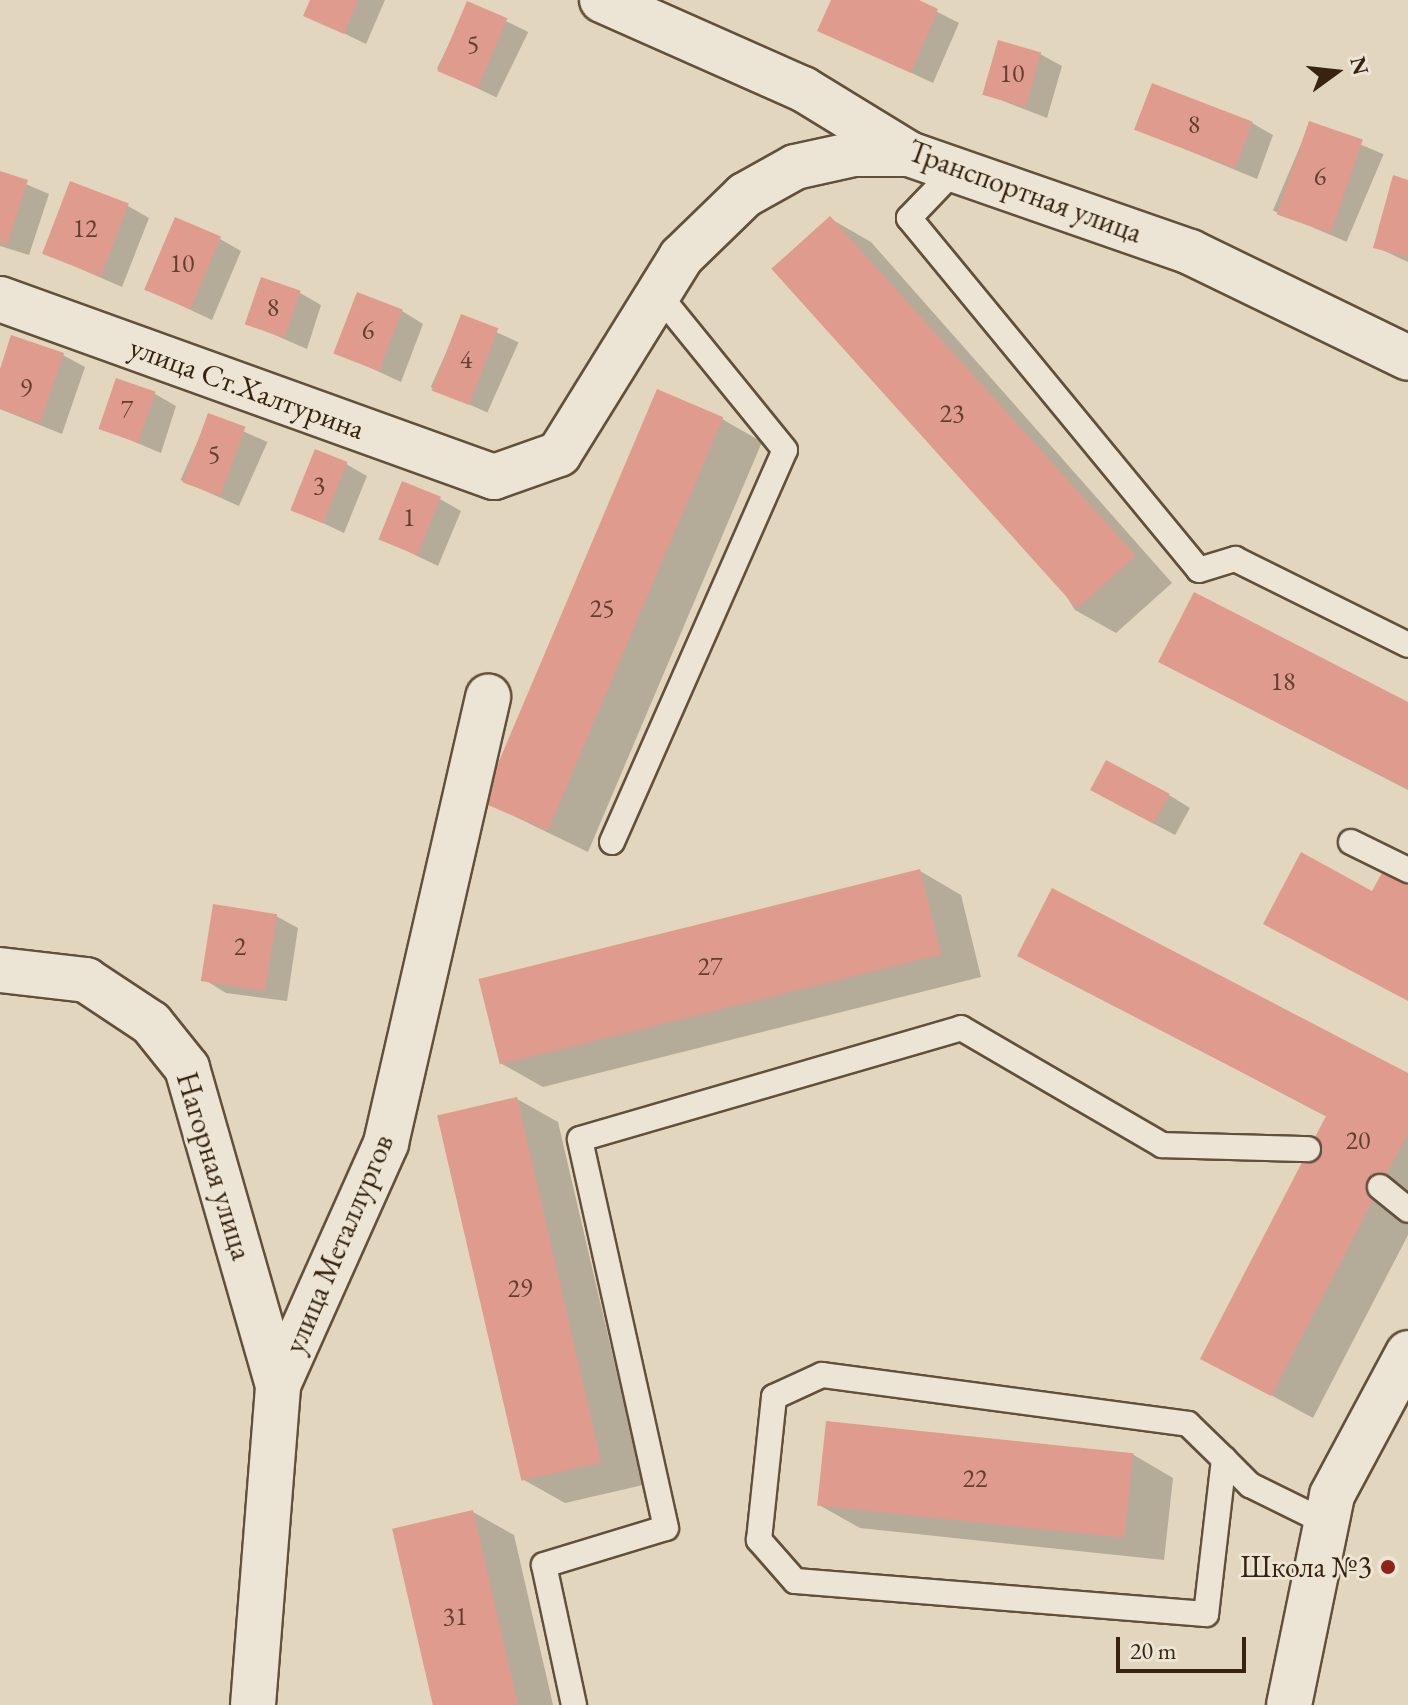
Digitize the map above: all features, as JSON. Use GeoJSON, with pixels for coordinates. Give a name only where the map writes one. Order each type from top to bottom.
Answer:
{"type":"FeatureCollection","features":[{"type":"Feature","properties":{"kind":"street","name":"Транспортная улица"},"geometry":{"type":"LineString","coordinates":[[602,0],[803,89],[909,154],[1190,252],[1408,358]]}},
{"type":"Feature","properties":{"kind":"street"},"geometry":{"type":"LineString","coordinates":[[660,296],[681,257],[745,195],[795,167],[854,154],[909,154]]}},
{"type":"Feature","properties":{"kind":"street","name":"улица Ст.Халтурина"},"geometry":{"type":"LineString","coordinates":[[0,299],[494,477],[559,454],[660,296]]}},
{"type":"Feature","properties":{"kind":"street","name":"улица Металлургов"},"geometry":{"type":"LineString","coordinates":[[253,1705],[278,1385],[386,1143],[488,696]]}},
{"type":"Feature","properties":{"kind":"street","name":"Нагорная улица"},"geometry":{"type":"LineString","coordinates":[[0,970],[86,980],[151,1023],[187,1068],[278,1385]]}},
{"type":"Feature","properties":{"kind":"street"},"geometry":{"type":"LineString","coordinates":[[1289,1705],[1332,1495],[1408,1353]]}},
{"type":"Feature","properties":{"kind":"lane"},"geometry":{"type":"LineString","coordinates":[[956,169],[909,218],[1199,570],[1235,559],[1408,645]]}},
{"type":"Feature","properties":{"kind":"lane"},"geometry":{"type":"LineString","coordinates":[[612,842],[785,450],[660,296]]}},
{"type":"Feature","properties":{"kind":"lane"},"geometry":{"type":"LineString","coordinates":[[1351,842],[1408,870]]}},
{"type":"Feature","properties":{"kind":"lane"},"geometry":{"type":"LineString","coordinates":[[574,1705],[544,1565],[666,1528],[580,1139],[961,1028],[1162,1145],[1308,1149]]}},
{"type":"Feature","properties":{"kind":"lane"},"geometry":{"type":"LineString","coordinates":[[1380,1187],[1408,1210]]}},
{"type":"Feature","properties":{"kind":"lane"},"geometry":{"type":"LineString","coordinates":[[1224,1459],[1206,1614],[795,1581],[759,1540],[774,1397],[822,1375],[1188,1424],[1224,1459],[1250,1485],[1327,1523]]}},
{"type":"Feature","properties":{"kind":"building"},"geometry":{"type":"Polygon","coordinates":[[[310,0],[358,0],[344,34],[303,16],[310,0]]]}},
{"type":"Feature","properties":{"kind":"building"},"geometry":{"type":"Polygon","coordinates":[[[831,0],[919,0],[938,9],[911,73],[817,31],[831,0]]]}},
{"type":"Feature","properties":{"kind":"building"},"geometry":{"type":"Polygon","coordinates":[[[467,1],[508,18],[478,88],[437,71],[467,1]]]}},
{"type":"Feature","properties":{"kind":"building"},"geometry":{"type":"Polygon","coordinates":[[[998,40],[1041,52],[1026,107],[982,95],[998,40]]]}},
{"type":"Feature","properties":{"kind":"building"},"geometry":{"type":"Polygon","coordinates":[[[1152,83],[1253,122],[1235,168],[1134,130],[1152,83]]]}},
{"type":"Feature","properties":{"kind":"building"},"geometry":{"type":"Polygon","coordinates":[[[1309,121],[1363,140],[1331,233],[1277,215],[1309,121]]]}},
{"type":"Feature","properties":{"kind":"building"},"geometry":{"type":"Polygon","coordinates":[[[0,171],[28,180],[7,245],[0,242],[0,171]]]}},
{"type":"Feature","properties":{"kind":"building"},"geometry":{"type":"Polygon","coordinates":[[[1393,175],[1408,180],[1408,257],[1373,248],[1393,175]]]}},
{"type":"Feature","properties":{"kind":"building"},"geometry":{"type":"Polygon","coordinates":[[[70,181],[129,204],[101,276],[42,254],[70,181]]]}},
{"type":"Feature","properties":{"kind":"building"},"geometry":{"type":"Polygon","coordinates":[[[830,216],[1136,556],[1077,608],[771,269],[830,216]]]}},
{"type":"Feature","properties":{"kind":"building"},"geometry":{"type":"Polygon","coordinates":[[[175,217],[221,237],[190,309],[144,290],[175,217]]]}},
{"type":"Feature","properties":{"kind":"building"},"geometry":{"type":"Polygon","coordinates":[[[261,277],[301,291],[284,338],[245,324],[261,277]]]}},
{"type":"Feature","properties":{"kind":"building"},"geometry":{"type":"Polygon","coordinates":[[[357,292],[403,310],[379,371],[333,354],[357,292]]]}},
{"type":"Feature","properties":{"kind":"building"},"geometry":{"type":"Polygon","coordinates":[[[461,314],[498,328],[469,405],[432,391],[461,314]]]}},
{"type":"Feature","properties":{"kind":"building"},"geometry":{"type":"Polygon","coordinates":[[[11,335],[64,353],[40,423],[0,409],[0,369],[11,335]]]}},
{"type":"Feature","properties":{"kind":"building"},"geometry":{"type":"Polygon","coordinates":[[[116,378],[156,392],[138,443],[98,429],[116,378]]]}},
{"type":"Feature","properties":{"kind":"building"},"geometry":{"type":"Polygon","coordinates":[[[657,389],[723,417],[548,830],[482,802],[657,389]]]}},
{"type":"Feature","properties":{"kind":"building"},"geometry":{"type":"Polygon","coordinates":[[[208,413],[246,427],[220,496],[183,483],[208,413]]]}},
{"type":"Feature","properties":{"kind":"building"},"geometry":{"type":"Polygon","coordinates":[[[315,449],[347,462],[323,523],[290,510],[315,449]]]}},
{"type":"Feature","properties":{"kind":"building"},"geometry":{"type":"Polygon","coordinates":[[[402,481],[441,497],[417,555],[378,539],[402,481]]]}},
{"type":"Feature","properties":{"kind":"building"},"geometry":{"type":"Polygon","coordinates":[[[1194,592],[1408,702],[1408,789],[1158,662],[1194,592]]]}},
{"type":"Feature","properties":{"kind":"building"},"geometry":{"type":"Polygon","coordinates":[[[1106,760],[1170,794],[1154,824],[1090,790],[1106,760]]]}},
{"type":"Feature","properties":{"kind":"building"},"geometry":{"type":"Polygon","coordinates":[[[1301,852],[1372,891],[1383,871],[1408,885],[1408,1001],[1263,924],[1301,852]]]}},
{"type":"Feature","properties":{"kind":"building"},"geometry":{"type":"Polygon","coordinates":[[[920,869],[941,954],[500,1064],[479,979],[920,869]]]}},
{"type":"Feature","properties":{"kind":"building"},"geometry":{"type":"Polygon","coordinates":[[[1052,888],[1408,1073],[1408,1133],[1271,1396],[1200,1359],[1326,1116],[1017,956],[1052,888]]]}},
{"type":"Feature","properties":{"kind":"building"},"geometry":{"type":"Polygon","coordinates":[[[213,904],[277,914],[265,991],[201,981],[213,904]]]}},
{"type":"Feature","properties":{"kind":"building"},"geometry":{"type":"Polygon","coordinates":[[[517,1097],[601,1462],[521,1481],[437,1115],[517,1097]]]}},
{"type":"Feature","properties":{"kind":"building"},"geometry":{"type":"Polygon","coordinates":[[[826,1421],[1133,1453],[1124,1538],[817,1506],[826,1421]]]}},
{"type":"Feature","properties":{"kind":"building"},"geometry":{"type":"Polygon","coordinates":[[[473,1510],[518,1705],[433,1705],[392,1529],[473,1510]]]}},
{"type":"Feature","properties":{"kind":"place","name":"Школа №3"},"geometry":{"type":"Point","coordinates":[1388,1567]}}]}
